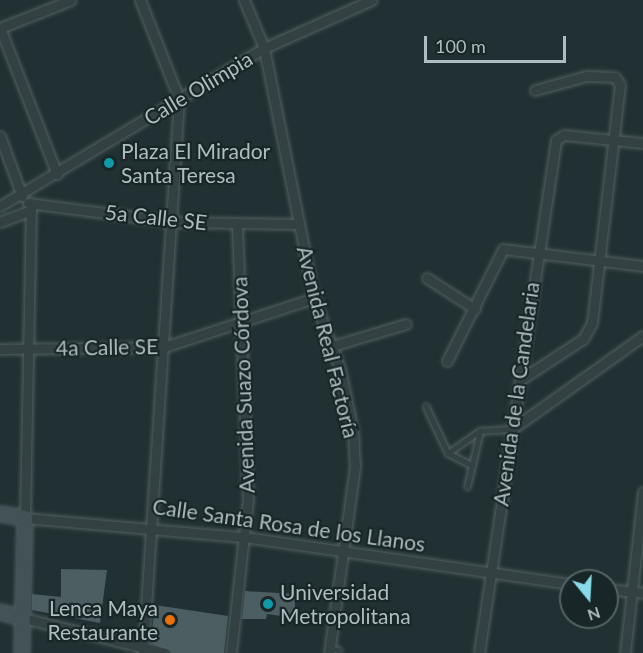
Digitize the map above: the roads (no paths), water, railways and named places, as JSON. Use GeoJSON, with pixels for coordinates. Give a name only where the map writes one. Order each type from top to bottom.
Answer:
{"type":"FeatureCollection","features":[{"type":"Feature","properties":{"kind":"street"},"geometry":{"type":"LineString","coordinates":[[57,174],[0,28],[71,0]]}},
{"type":"Feature","properties":{"kind":"street"},"geometry":{"type":"LineString","coordinates":[[140,0],[179,99],[174,222],[164,347],[154,528],[143,650]]}},
{"type":"Feature","properties":{"kind":"street","name":"Avenida Real Factoría"},"geometry":{"type":"LineString","coordinates":[[244,0],[264,48],[314,298],[332,346],[355,448],[332,650]]}},
{"type":"Feature","properties":{"kind":"street","name":"Calle Olimpia"},"geometry":{"type":"LineString","coordinates":[[0,206],[22,196],[264,48],[372,0]]}},
{"type":"Feature","properties":{"kind":"street"},"geometry":{"type":"LineString","coordinates":[[520,380],[588,333],[600,260],[620,85],[615,77],[586,76],[535,90]]}},
{"type":"Feature","properties":{"kind":"street"},"geometry":{"type":"LineString","coordinates":[[0,136],[22,196]]}},
{"type":"Feature","properties":{"kind":"street","name":"Avenida de la Candelaria"},"geometry":{"type":"LineString","coordinates":[[479,653],[520,380],[535,251],[559,136],[613,140]]}},
{"type":"Feature","properties":{"kind":"street"},"geometry":{"type":"LineString","coordinates":[[613,140],[643,143]]}},
{"type":"Feature","properties":{"kind":"street","name":"5a Calle SE"},"geometry":{"type":"LineString","coordinates":[[13,201],[31,207],[174,222],[237,225],[299,224]]}},
{"type":"Feature","properties":{"kind":"street"},"geometry":{"type":"LineString","coordinates":[[0,222],[31,207],[22,653]]}},
{"type":"Feature","properties":{"kind":"street","name":"Avenida Suazo Córdova"},"geometry":{"type":"LineString","coordinates":[[231,653],[244,537],[242,321],[237,225]]}},
{"type":"Feature","properties":{"kind":"street"},"geometry":{"type":"LineString","coordinates":[[447,361],[503,249],[535,251],[643,266]]}},
{"type":"Feature","properties":{"kind":"street"},"geometry":{"type":"LineString","coordinates":[[427,278],[475,309]]}},
{"type":"Feature","properties":{"kind":"street","name":"4a Calle SE"},"geometry":{"type":"LineString","coordinates":[[0,349],[164,347],[314,298]]}},
{"type":"Feature","properties":{"kind":"street"},"geometry":{"type":"LineString","coordinates":[[332,346],[406,324]]}},
{"type":"Feature","properties":{"kind":"street"},"geometry":{"type":"LineString","coordinates":[[512,429],[643,336]]}},
{"type":"Feature","properties":{"kind":"street"},"geometry":{"type":"LineString","coordinates":[[625,653],[643,492]]}},
{"type":"Feature","properties":{"kind":"street","name":"Calle Santa Rosa de los Llanos"},"geometry":{"type":"LineString","coordinates":[[0,514],[244,537],[559,583]]}},
{"type":"Feature","properties":{"kind":"street"},"geometry":{"type":"LineString","coordinates":[[619,590],[643,593]]}},
{"type":"Feature","properties":{"kind":"street"},"geometry":{"type":"LineString","coordinates":[[0,612],[143,650],[165,653]]}},
{"type":"Feature","properties":{"kind":"lane"},"geometry":{"type":"LineString","coordinates":[[426,406],[448,453],[472,465]]}},
{"type":"Feature","properties":{"kind":"lane"},"geometry":{"type":"LineString","coordinates":[[448,453],[480,431],[512,429]]}},
{"type":"Feature","properties":{"kind":"lane"},"geometry":{"type":"LineString","coordinates":[[467,488],[480,431]]}},
{"type":"Feature","properties":{"kind":"place","name":"Plaza El Mirador Santa Teresa"},"geometry":{"type":"Point","coordinates":[109,163]}},
{"type":"Feature","properties":{"kind":"place","name":"Universidad Metropolitana"},"geometry":{"type":"Point","coordinates":[268,604]}},
{"type":"Feature","properties":{"kind":"place","name":"Lenca Maya Restaurante"},"geometry":{"type":"Point","coordinates":[170,620]}}]}
